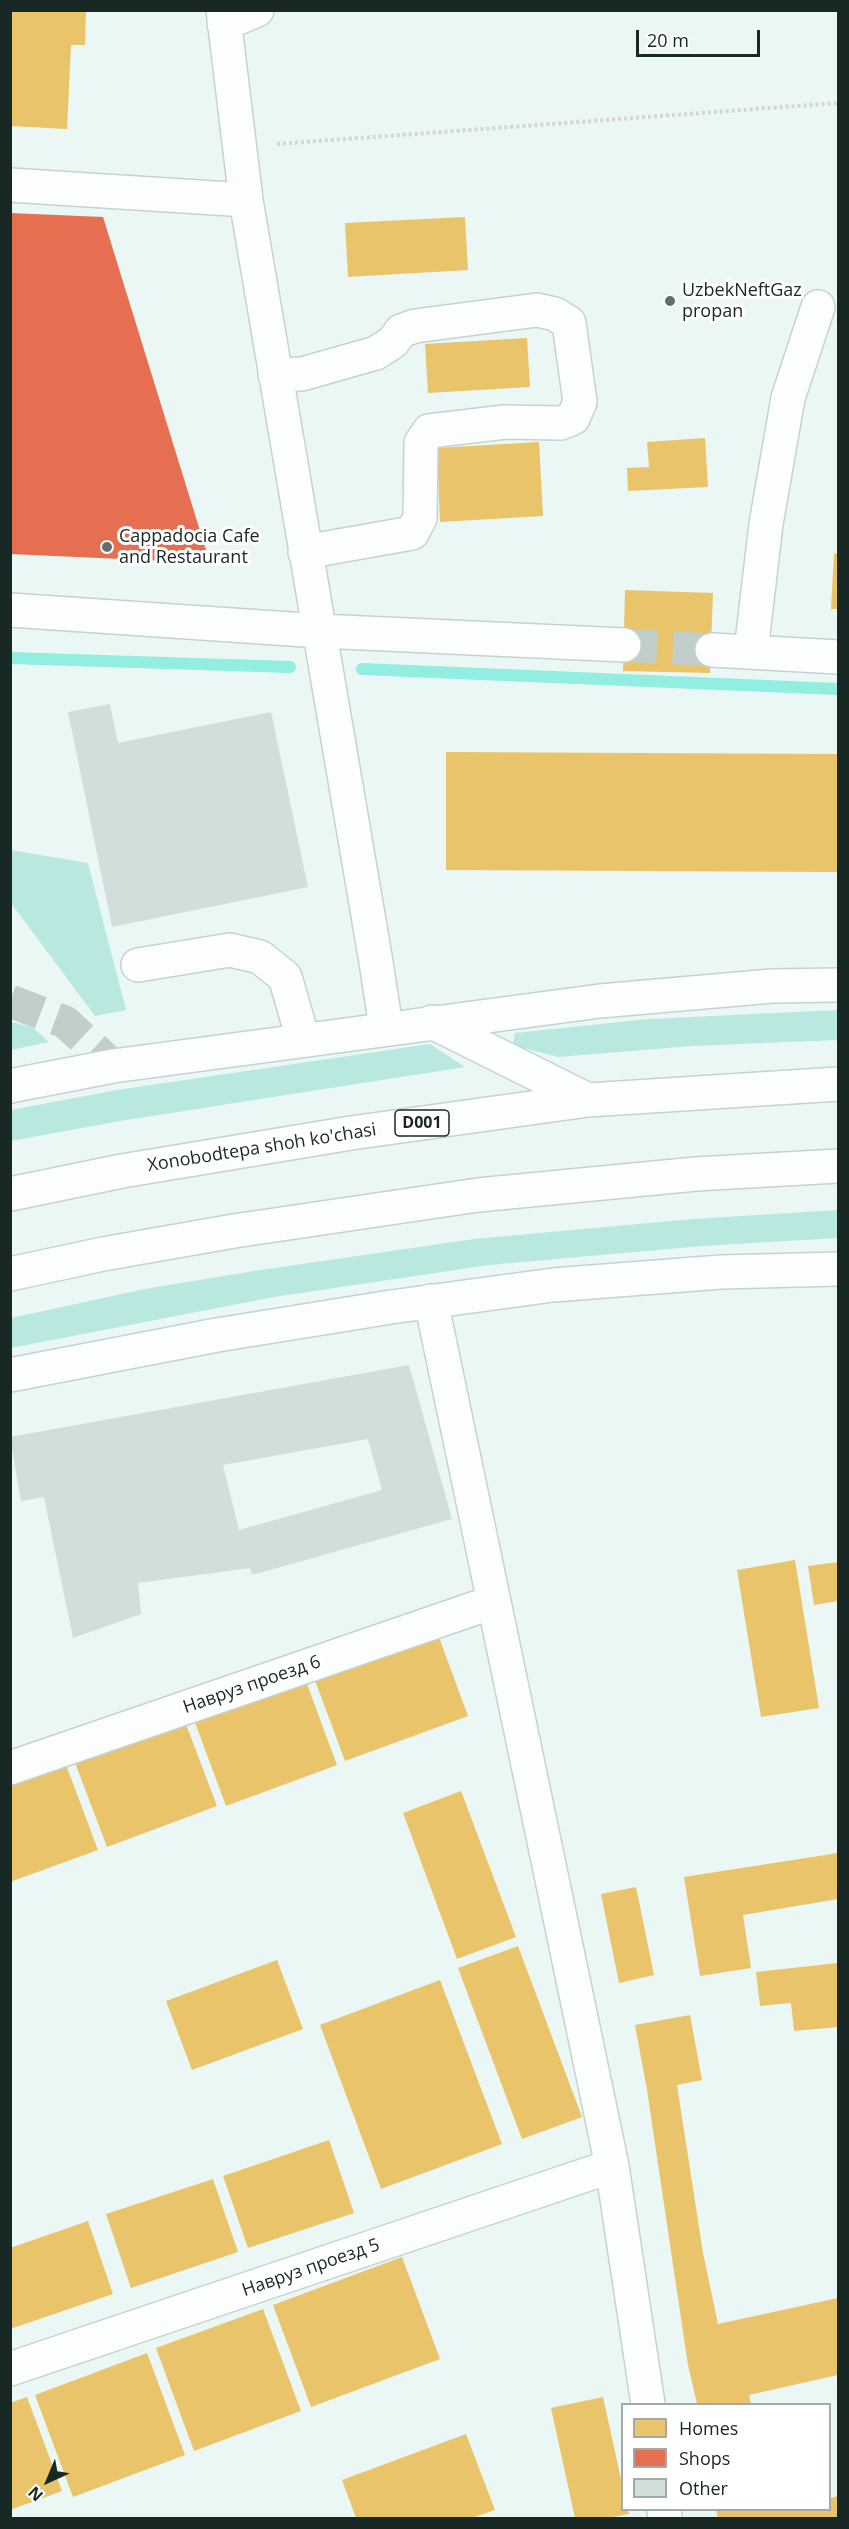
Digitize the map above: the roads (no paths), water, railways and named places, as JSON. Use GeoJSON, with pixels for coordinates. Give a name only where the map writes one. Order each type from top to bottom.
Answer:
{"type":"FeatureCollection","features":[{"type":"Feature","properties":{"kind":"main road"},"geometry":{"type":"LineString","coordinates":[[257,10],[224,17],[246,200],[386,1028]]}},
{"type":"Feature","properties":{"kind":"main road"},"geometry":{"type":"LineString","coordinates":[[10,186],[246,200]]}},
{"type":"Feature","properties":{"kind":"main road"},"geometry":{"type":"LineString","coordinates":[[751,651],[766,524],[788,398],[818,307]]}},
{"type":"Feature","properties":{"kind":"main road"},"geometry":{"type":"LineString","coordinates":[[275,375],[302,374],[376,353],[393,342],[401,331],[415,326],[537,310],[555,314],[569,323],[580,402],[573,418],[561,423],[505,422],[429,431],[421,443],[420,518],[412,533],[305,552]]}},
{"type":"Feature","properties":{"kind":"main road"},"geometry":{"type":"LineString","coordinates":[[10,610],[320,631],[624,645]]}},
{"type":"Feature","properties":{"kind":"main road"},"geometry":{"type":"LineString","coordinates":[[711,650],[838,657]]}},
{"type":"Feature","properties":{"kind":"main road"},"geometry":{"type":"LineString","coordinates":[[138,965],[230,950],[260,957],[285,977],[303,1039]]}},
{"type":"Feature","properties":{"kind":"main road"},"geometry":{"type":"LineString","coordinates":[[10,1086],[113,1065],[432,1022],[686,992],[772,986],[838,985]]}},
{"type":"Feature","properties":{"kind":"main road"},"geometry":{"type":"LineString","coordinates":[[432,1022],[588,1100]]}},
{"type":"Feature","properties":{"kind":"main road","name":"Xonobodtepa shoh ko'chasi"},"geometry":{"type":"LineString","coordinates":[[10,1194],[122,1171],[316,1138],[588,1100],[838,1084]]}},
{"type":"Feature","properties":{"kind":"main road"},"geometry":{"type":"LineString","coordinates":[[10,1274],[103,1254],[234,1231],[478,1195],[696,1174],[838,1166]]}},
{"type":"Feature","properties":{"kind":"main road"},"geometry":{"type":"LineString","coordinates":[[10,1375],[217,1335],[431,1301],[553,1285],[721,1272],[838,1269]]}},
{"type":"Feature","properties":{"kind":"main road"},"geometry":{"type":"LineString","coordinates":[[431,1301],[612,2166],[648,2403]]}},
{"type":"Feature","properties":{"kind":"main road","name":"Навруз проезд 6"},"geometry":{"type":"LineString","coordinates":[[10,1768],[493,1602]]}},
{"type":"Feature","properties":{"kind":"main road","name":"Навруз проезд 5"},"geometry":{"type":"LineString","coordinates":[[10,2369],[612,2166]]}},
{"type":"Feature","properties":{"kind":"waterway"},"geometry":{"type":"LineString","coordinates":[[10,658],[290,667]]}},
{"type":"Feature","properties":{"kind":"waterway"},"geometry":{"type":"LineString","coordinates":[[362,669],[838,689]]}},
{"type":"Feature","properties":{"kind":"tunnel"},"geometry":{"type":"LineString","coordinates":[[624,645],[712,650]]}},
{"type":"Feature","properties":{"kind":"tunnel"},"geometry":{"type":"LineString","coordinates":[[10,1001],[65,1022],[113,1066]]}},
{"type":"Feature","properties":{"kind":"place","name":"UzbekNeftGaz propan"},"geometry":{"type":"Point","coordinates":[670,301]}},
{"type":"Feature","properties":{"kind":"place","name":"Cappadocia Cafe and Restaurant"},"geometry":{"type":"Point","coordinates":[107,547]}}]}
